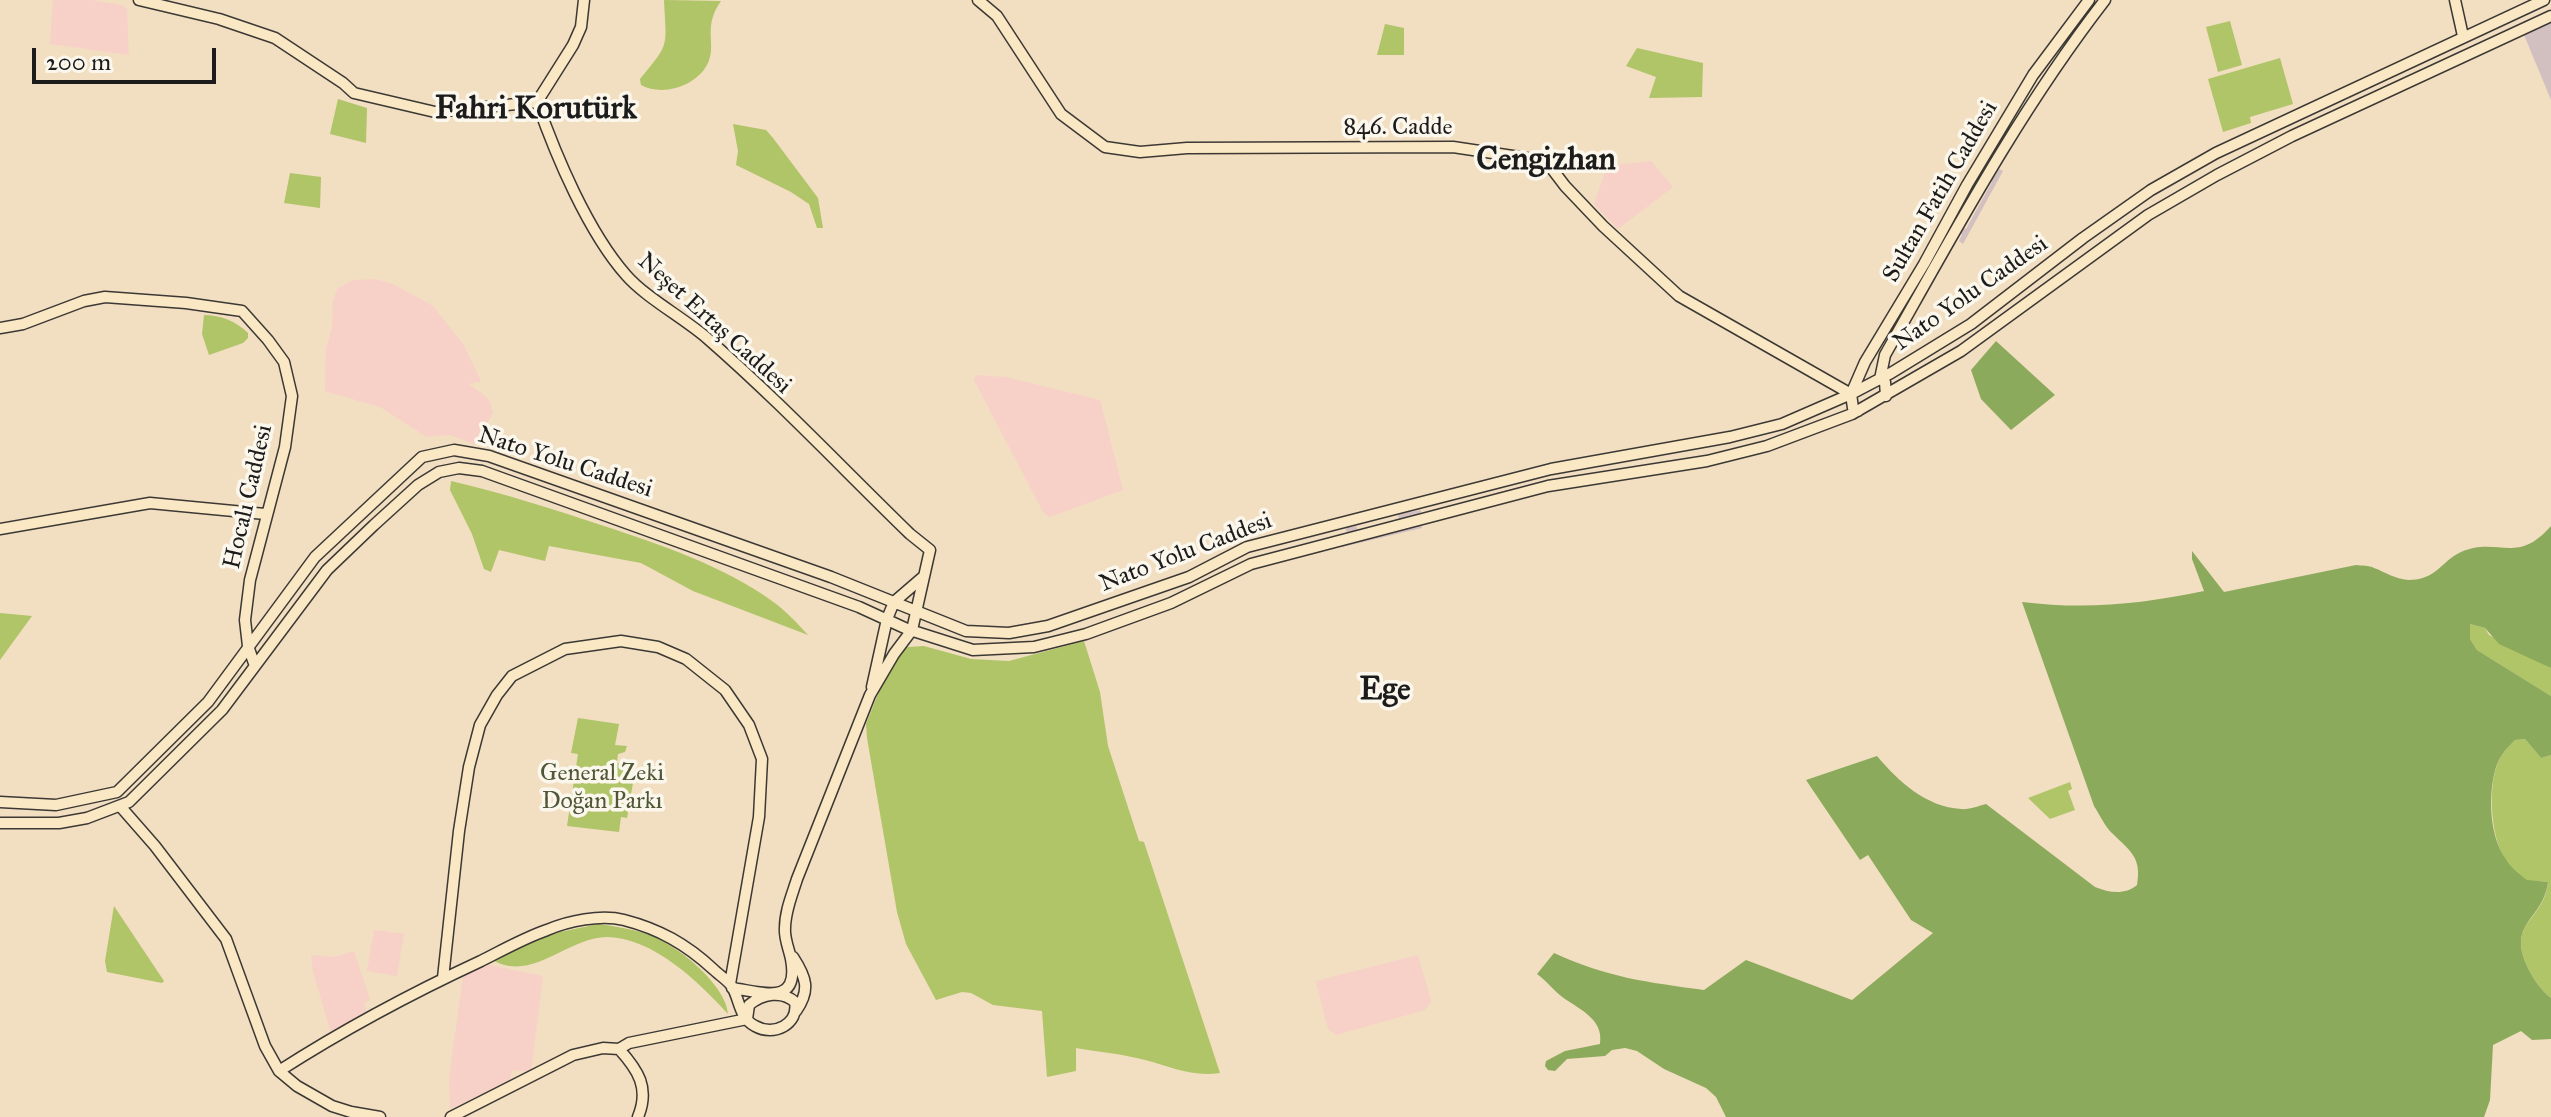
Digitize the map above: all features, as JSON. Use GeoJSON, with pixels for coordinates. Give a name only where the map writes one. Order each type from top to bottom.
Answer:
{"type":"FeatureCollection","features":[{"type":"Feature","properties":{"kind":"main road"},"geometry":{"type":"LineString","coordinates":[[139,0],[233,23],[275,38],[354,93],[435,112],[537,102],[573,45],[581,27],[584,0]]}},
{"type":"Feature","properties":{"kind":"main road","name":"846. Cadde"},"geometry":{"type":"LineString","coordinates":[[978,0],[997,16],[1061,114],[1105,147],[1140,152],[1187,148],[1453,147],[1546,161],[1603,226],[1679,296],[1851,394]]}},
{"type":"Feature","properties":{"kind":"main road","name":"Sultan Fatih Caddesi"},"geometry":{"type":"LineString","coordinates":[[1851,394],[1865,362],[2011,108],[2089,0]]}},
{"type":"Feature","properties":{"kind":"main road","name":"Sultan Fatih Caddesi"},"geometry":{"type":"LineString","coordinates":[[1880,379],[1885,355],[2000,150],[2053,69],[2105,0]]}},
{"type":"Feature","properties":{"kind":"main road"},"geometry":{"type":"LineString","coordinates":[[2455,0],[2463,36]]}},
{"type":"Feature","properties":{"kind":"main road","name":"Nato Yolu Caddesi"},"geometry":{"type":"LineString","coordinates":[[0,802],[56,805],[117,792],[208,702],[315,557],[422,457],[454,450],[489,456],[581,487],[966,631],[1009,633],[1048,626],[1189,577],[1247,547],[1551,469],[1782,424],[1880,379],[1971,324],[2151,190],[2216,153],[2544,0]]}},
{"type":"Feature","properties":{"kind":"main road","name":"Nato Yolu Caddesi"},"geometry":{"type":"LineString","coordinates":[[125,804],[222,710],[327,570],[418,485],[439,472],[459,468],[482,471],[973,650],[1034,647],[1086,634],[1171,603],[1263,560],[1548,486],[1707,461],[1767,446],[1858,411],[1961,351],[2148,215],[2217,175],[2292,136],[2551,16]]}},
{"type":"Feature","properties":{"kind":"main road","name":"Neşet Ertaş Caddesi"},"geometry":{"type":"LineString","coordinates":[[537,102],[551,142],[575,192],[627,276],[707,338],[930,550],[923,577]]}},
{"type":"Feature","properties":{"kind":"main road","name":"Hocalı Caddesi"},"geometry":{"type":"LineString","coordinates":[[0,328],[23,324],[84,301],[105,297],[209,306],[242,311],[284,362],[292,396],[285,447],[265,514],[250,580],[245,620],[248,646],[255,666]]}},
{"type":"Feature","properties":{"kind":"main road"},"geometry":{"type":"LineString","coordinates":[[1880,379],[1885,382],[1886,396]]}},
{"type":"Feature","properties":{"kind":"main road"},"geometry":{"type":"LineString","coordinates":[[1851,394],[1853,408],[1858,411]]}},
{"type":"Feature","properties":{"kind":"main road"},"geometry":{"type":"LineString","coordinates":[[0,529],[150,503],[265,514]]}},
{"type":"Feature","properties":{"kind":"main road"},"geometry":{"type":"LineString","coordinates":[[870,695],[912,630],[923,577]]}},
{"type":"Feature","properties":{"kind":"main road"},"geometry":{"type":"LineString","coordinates":[[747,1019],[749,1005],[787,988],[792,980],[790,952],[784,931],[788,908],[870,695],[887,619],[894,602],[923,577]]}},
{"type":"Feature","properties":{"kind":"main road"},"geometry":{"type":"LineString","coordinates":[[443,978],[469,767],[486,713],[512,676],[537,661],[565,649],[621,641],[658,647],[686,659],[725,690],[749,725],[762,759],[759,817],[731,986]]}},
{"type":"Feature","properties":{"kind":"main road"},"geometry":{"type":"LineString","coordinates":[[0,823],[59,823],[87,818],[125,804],[226,939],[265,1046],[279,1071],[297,1086],[332,1106],[380,1117]]}},
{"type":"Feature","properties":{"kind":"main road"},"geometry":{"type":"LineString","coordinates":[[279,1071],[327,1041],[443,978],[549,928],[588,919],[621,919],[658,930],[693,951],[731,986],[739,1008],[754,1026],[778,1029],[790,1023],[807,993],[806,981],[790,952]]}},
{"type":"Feature","properties":{"kind":"main road"},"geometry":{"type":"LineString","coordinates":[[731,986],[790,997],[795,1002],[796,1011]]}},
{"type":"Feature","properties":{"kind":"main road"},"geometry":{"type":"LineString","coordinates":[[451,1117],[573,1055],[603,1048],[619,1049],[629,1043],[747,1019]]}},
{"type":"Feature","properties":{"kind":"main road"},"geometry":{"type":"LineString","coordinates":[[619,1049],[634,1066],[643,1084],[642,1107],[638,1117]]}},
{"type":"Feature","properties":{"kind":"shaded area"},"geometry":{"type":"Polygon","coordinates":[[[53,0],[90,0],[122,5],[127,9],[129,55],[50,44],[53,0]]]}},
{"type":"Feature","properties":{"kind":"shaded area"},"geometry":{"type":"Polygon","coordinates":[[[2551,16],[2551,100],[2522,30],[2551,16]]]}},
{"type":"Feature","properties":{"kind":"shaded area"},"geometry":{"type":"Polygon","coordinates":[[[1978,157],[1982,159],[1978,167],[1995,176],[1999,169],[2003,171],[1963,244],[1959,241],[1962,235],[1958,232],[1955,239],[1950,241],[1947,235],[1952,228],[1946,225],[1942,232],[1938,230],[1978,157]],[[1975,172],[1949,220],[1955,224],[1959,218],[1964,220],[1961,227],[1966,229],[1992,182],[1979,180],[1981,175],[1975,172]]]}},
{"type":"Feature","properties":{"kind":"shaded area"},"geometry":{"type":"Polygon","coordinates":[[[1651,161],[1673,187],[1618,229],[1594,204],[1607,166],[1651,161]]]}},
{"type":"Feature","properties":{"kind":"shaded area"},"geometry":{"type":"Polygon","coordinates":[[[374,279],[393,284],[433,306],[463,344],[481,381],[469,384],[489,399],[493,412],[476,445],[450,435],[427,437],[380,407],[325,391],[326,348],[337,289],[353,280],[374,279]]]}},
{"type":"Feature","properties":{"kind":"shaded area"},"geometry":{"type":"Polygon","coordinates":[[[976,375],[1006,377],[1100,400],[1123,490],[1050,517],[1043,512],[974,380],[976,375]]]}},
{"type":"Feature","properties":{"kind":"shaded area"},"geometry":{"type":"Polygon","coordinates":[[[1415,500],[1416,504],[1409,506],[1410,512],[1421,510],[1420,517],[1411,519],[1413,525],[1421,524],[1422,528],[1342,547],[1341,543],[1349,541],[1344,522],[1336,524],[1335,519],[1415,500]],[[1403,508],[1350,521],[1358,531],[1353,533],[1355,540],[1407,527],[1406,519],[1399,521],[1398,515],[1404,513],[1403,508]]]}},
{"type":"Feature","properties":{"kind":"shaded area"},"geometry":{"type":"Polygon","coordinates":[[[374,930],[404,934],[397,976],[367,971],[374,930]]]}},
{"type":"Feature","properties":{"kind":"shaded area"},"geometry":{"type":"Polygon","coordinates":[[[354,951],[370,1000],[364,1003],[368,1016],[331,1033],[311,955],[335,957],[354,951]]]}},
{"type":"Feature","properties":{"kind":"shaded area"},"geometry":{"type":"Polygon","coordinates":[[[1418,955],[1431,1001],[1425,1010],[1336,1035],[1328,1029],[1316,981],[1418,955]]]}},
{"type":"Feature","properties":{"kind":"shaded area"},"geometry":{"type":"Polygon","coordinates":[[[484,964],[543,976],[531,1072],[512,1070],[510,1081],[450,1109],[449,1079],[463,976],[484,964]]]}},
{"type":"Feature","properties":{"kind":"green space"},"geometry":{"type":"Polygon","coordinates":[[[664,0],[721,1],[712,19],[710,56],[703,71],[679,87],[659,90],[641,85],[640,79],[662,50],[664,0]]]}},
{"type":"Feature","properties":{"kind":"green space"},"geometry":{"type":"Polygon","coordinates":[[[2230,21],[2242,65],[2218,72],[2206,27],[2230,21]]]}},
{"type":"Feature","properties":{"kind":"green space"},"geometry":{"type":"Polygon","coordinates":[[[1385,24],[1404,28],[1404,55],[1377,55],[1385,24]]]}},
{"type":"Feature","properties":{"kind":"green space"},"geometry":{"type":"Polygon","coordinates":[[[1637,48],[1703,63],[1702,97],[1649,98],[1656,77],[1626,66],[1637,48]]]}},
{"type":"Feature","properties":{"kind":"green space"},"geometry":{"type":"Polygon","coordinates":[[[2280,58],[2293,104],[2250,117],[2251,123],[2223,132],[2208,79],[2280,58]]]}},
{"type":"Feature","properties":{"kind":"green space"},"geometry":{"type":"Polygon","coordinates":[[[338,99],[367,108],[366,143],[330,134],[338,99]]]}},
{"type":"Feature","properties":{"kind":"green space"},"geometry":{"type":"Polygon","coordinates":[[[733,124],[766,130],[773,138],[818,198],[823,228],[817,228],[809,204],[736,165],[738,151],[733,124]]]}},
{"type":"Feature","properties":{"kind":"green space"},"geometry":{"type":"Polygon","coordinates":[[[290,173],[321,177],[320,208],[284,203],[290,173]]]}},
{"type":"Feature","properties":{"kind":"green space"},"geometry":{"type":"Polygon","coordinates":[[[204,315],[233,322],[248,333],[248,338],[243,343],[209,355],[202,334],[204,315]]]}},
{"type":"Feature","properties":{"kind":"green space"},"geometry":{"type":"Polygon","coordinates":[[[1996,341],[2055,395],[2011,430],[1981,399],[1971,370],[1996,341]]]}},
{"type":"Feature","properties":{"kind":"green space"},"geometry":{"type":"Polygon","coordinates":[[[451,481],[566,513],[691,558],[734,577],[772,601],[808,635],[693,591],[641,563],[549,546],[545,561],[499,550],[491,572],[484,569],[472,534],[450,490],[451,481]]]}},
{"type":"Feature","properties":{"kind":"green space"},"geometry":{"type":"Polygon","coordinates":[[[2551,526],[2551,668],[2499,644],[2485,628],[2470,624],[2470,639],[2477,650],[2551,696],[2551,755],[2541,758],[2525,739],[2515,740],[2496,766],[2491,804],[2496,839],[2507,861],[2527,880],[2548,882],[2545,895],[2523,931],[2521,941],[2528,968],[2551,998],[2551,1039],[2532,1040],[2521,1031],[2493,1045],[2490,1100],[2484,1117],[1726,1117],[1716,1097],[1706,1088],[1664,1069],[1637,1051],[1625,1048],[1612,1050],[1605,1056],[1567,1059],[1555,1071],[1545,1066],[1546,1061],[1565,1051],[1600,1044],[1594,1021],[1537,974],[1554,953],[1610,974],[1704,990],[1746,960],[1852,1000],[1933,933],[1911,920],[1868,855],[1860,860],[1806,780],[1877,756],[1914,791],[1936,803],[1964,809],[1986,804],[2095,887],[2117,892],[2137,885],[2138,868],[2133,855],[2108,828],[2094,806],[2022,602],[2114,604],[2204,591],[2192,551],[2224,592],[2356,565],[2372,567],[2394,577],[2418,579],[2432,574],[2461,552],[2486,547],[2517,548],[2539,538],[2551,526]]]}},
{"type":"Feature","properties":{"kind":"green space"},"geometry":{"type":"Polygon","coordinates":[[[0,613],[32,616],[0,660],[0,613]]]}},
{"type":"Feature","properties":{"kind":"green space"},"geometry":{"type":"Polygon","coordinates":[[[2470,624],[2485,628],[2489,635],[2551,668],[2551,696],[2477,650],[2470,639],[2470,624]]]}},
{"type":"Feature","properties":{"kind":"green space"},"geometry":{"type":"Polygon","coordinates":[[[1084,641],[1100,692],[1108,746],[1139,841],[1144,842],[1220,1073],[1190,1072],[1137,1058],[1076,1048],[1076,1071],[1047,1077],[1042,1011],[993,1005],[971,993],[962,992],[936,1000],[906,944],[897,912],[866,724],[890,664],[899,652],[908,647],[924,646],[971,659],[1009,661],[1084,641]]]}},
{"type":"Feature","properties":{"kind":"green space","name":"General Zeki Doğan Parkı"},"geometry":{"type":"Polygon","coordinates":[[[578,718],[619,724],[615,745],[627,746],[625,752],[618,754],[617,762],[634,777],[627,818],[621,817],[619,832],[567,826],[578,754],[571,753],[578,718]]]}},
{"type":"Feature","properties":{"kind":"green space"},"geometry":{"type":"Polygon","coordinates":[[[2525,739],[2541,758],[2551,755],[2551,998],[2528,968],[2521,940],[2528,922],[2540,906],[2548,882],[2528,881],[2516,874],[2500,849],[2493,817],[2493,785],[2498,762],[2515,740],[2525,739]]]}},
{"type":"Feature","properties":{"kind":"green space"},"geometry":{"type":"Polygon","coordinates":[[[2070,782],[2072,789],[2068,791],[2075,810],[2050,819],[2028,798],[2070,782]]]}},
{"type":"Feature","properties":{"kind":"green space"},"geometry":{"type":"Polygon","coordinates":[[[114,906],[164,981],[162,983],[107,972],[105,961],[114,906]]]}},
{"type":"Feature","properties":{"kind":"green space"},"geometry":{"type":"Polygon","coordinates":[[[598,924],[647,934],[684,955],[718,990],[728,1014],[674,964],[658,953],[624,939],[591,939],[548,958],[520,966],[491,959],[551,934],[598,924]]]}},
{"type":"Feature","properties":{"kind":"district","name":"Fahri Korutürk"},"geometry":{"type":"Point","coordinates":[536,110]}},
{"type":"Feature","properties":{"kind":"district","name":"Cengizhan"},"geometry":{"type":"Point","coordinates":[1546,161]}},
{"type":"Feature","properties":{"kind":"district","name":"Ege"},"geometry":{"type":"Point","coordinates":[1385,691]}}]}
